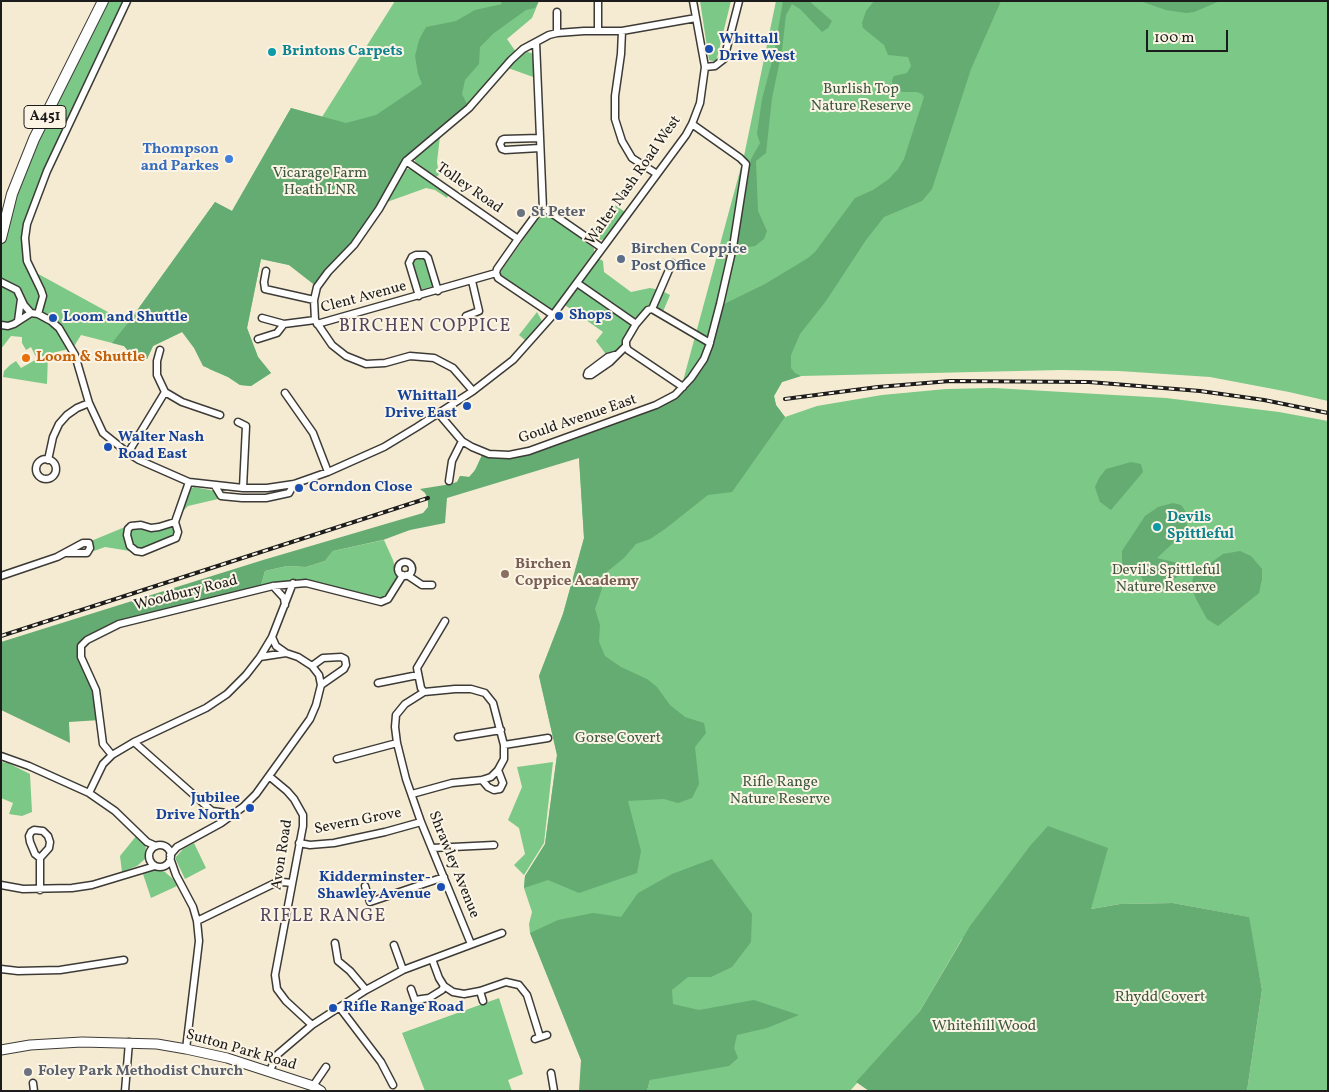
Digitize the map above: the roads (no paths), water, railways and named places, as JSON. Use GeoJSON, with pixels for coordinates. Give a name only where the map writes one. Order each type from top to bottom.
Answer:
{"type":"FeatureCollection","features":[{"type":"Feature","properties":{"kind":"main road","name":"A451"},"geometry":{"type":"LineString","coordinates":[[1,238],[12,194],[34,139],[102,1]]}},
{"type":"Feature","properties":{"kind":"main road","name":"Sutton Park Road"},"geometry":{"type":"LineString","coordinates":[[1,1050],[82,1042],[157,1044],[227,1058],[313,1086],[321,1091]]}},
{"type":"Feature","properties":{"kind":"street"},"geometry":{"type":"LineString","coordinates":[[1,326],[8,326],[35,313],[42,296],[27,261],[27,224],[47,171],[127,1]]}},
{"type":"Feature","properties":{"kind":"street"},"geometry":{"type":"LineString","coordinates":[[598,1],[598,30]]}},
{"type":"Feature","properties":{"kind":"street","name":"Walter Nash Road West"},"geometry":{"type":"LineString","coordinates":[[577,283],[686,135],[692,124],[700,103],[705,67],[693,1]]}},
{"type":"Feature","properties":{"kind":"street"},"geometry":{"type":"LineString","coordinates":[[705,67],[715,66],[724,59],[728,50],[739,1]]}},
{"type":"Feature","properties":{"kind":"street"},"geometry":{"type":"LineString","coordinates":[[557,12],[557,33]]}},
{"type":"Feature","properties":{"kind":"street"},"geometry":{"type":"LineString","coordinates":[[473,391],[453,368],[434,358],[410,356],[385,363],[366,364],[346,356],[332,345],[316,322],[314,300],[316,287],[354,245],[379,209],[406,161],[469,108],[523,49],[549,35],[557,33],[598,30],[622,31],[696,18]]}},
{"type":"Feature","properties":{"kind":"street"},"geometry":{"type":"LineString","coordinates":[[622,31],[615,96],[615,119],[622,142],[632,158],[657,174]]}},
{"type":"Feature","properties":{"kind":"street"},"geometry":{"type":"LineString","coordinates":[[536,42],[543,209]]}},
{"type":"Feature","properties":{"kind":"street","name":"Gould Avenue East"},"geometry":{"type":"LineString","coordinates":[[439,414],[462,441],[472,448],[502,456],[519,454],[647,409],[667,400],[683,387],[697,370],[710,343],[733,247],[746,164],[692,124]]}},
{"type":"Feature","properties":{"kind":"street"},"geometry":{"type":"LineString","coordinates":[[540,138],[504,139],[500,144],[505,150],[540,148]]}},
{"type":"Feature","properties":{"kind":"street","name":"Tolley Road"},"geometry":{"type":"LineString","coordinates":[[406,161],[518,239]]}},
{"type":"Feature","properties":{"kind":"street"},"geometry":{"type":"LineString","coordinates":[[543,209],[538,212],[518,239],[496,273],[498,278],[553,315]]}},
{"type":"Feature","properties":{"kind":"street"},"geometry":{"type":"LineString","coordinates":[[543,209],[602,248]]}},
{"type":"Feature","properties":{"kind":"street","name":"Clent Avenue"},"geometry":{"type":"LineString","coordinates":[[419,296],[409,263],[412,257],[416,255],[425,255],[428,258],[438,291]]}},
{"type":"Feature","properties":{"kind":"street"},"geometry":{"type":"LineString","coordinates":[[672,264],[652,309],[648,310],[636,324],[626,341],[626,346],[628,350],[683,387]]}},
{"type":"Feature","properties":{"kind":"street"},"geometry":{"type":"LineString","coordinates":[[266,271],[265,289],[314,300]]}},
{"type":"Feature","properties":{"kind":"street","name":"Clent Avenue"},"geometry":{"type":"LineString","coordinates":[[284,324],[316,322],[438,291],[496,273]]}},
{"type":"Feature","properties":{"kind":"street"},"geometry":{"type":"LineString","coordinates":[[466,316],[478,311],[472,281]]}},
{"type":"Feature","properties":{"kind":"street"},"geometry":{"type":"LineString","coordinates":[[1,282],[17,290],[21,299],[35,313],[51,321],[59,328],[72,348],[89,403],[103,433],[128,453],[189,482],[243,488],[266,488],[294,484],[328,472],[384,447],[439,414],[513,360],[553,315],[577,283],[636,324]]}},
{"type":"Feature","properties":{"kind":"street"},"geometry":{"type":"LineString","coordinates":[[18,320],[21,299]]}},
{"type":"Feature","properties":{"kind":"street"},"geometry":{"type":"LineString","coordinates":[[652,309],[710,343]]}},
{"type":"Feature","properties":{"kind":"street"},"geometry":{"type":"LineString","coordinates":[[258,339],[277,333],[284,324],[262,318]]}},
{"type":"Feature","properties":{"kind":"street"},"geometry":{"type":"LineString","coordinates":[[615,356],[626,346]]}},
{"type":"Feature","properties":{"kind":"street"},"geometry":{"type":"LineString","coordinates":[[160,350],[157,361],[157,374],[166,392],[182,402],[220,415]]}},
{"type":"Feature","properties":{"kind":"street"},"geometry":{"type":"LineString","coordinates":[[128,453],[166,392]]}},
{"type":"Feature","properties":{"kind":"street"},"geometry":{"type":"LineString","coordinates":[[285,393],[313,432],[328,472]]}},
{"type":"Feature","properties":{"kind":"street"},"geometry":{"type":"LineString","coordinates":[[48,460],[53,436],[58,424],[72,411],[89,403]]}},
{"type":"Feature","properties":{"kind":"street"},"geometry":{"type":"LineString","coordinates":[[238,422],[246,426],[243,488]]}},
{"type":"Feature","properties":{"kind":"street"},"geometry":{"type":"LineString","coordinates":[[449,481],[452,461],[462,441]]}},
{"type":"Feature","properties":{"kind":"street"},"geometry":{"type":"LineString","coordinates":[[175,522],[151,528],[141,525],[131,526],[128,529],[127,535],[130,546],[136,551],[142,552],[173,540],[178,532],[175,522],[189,482]]}},
{"type":"Feature","properties":{"kind":"street"},"geometry":{"type":"LineString","coordinates":[[215,486],[221,496],[266,498],[289,493],[294,484]]}},
{"type":"Feature","properties":{"kind":"street"},"geometry":{"type":"LineString","coordinates":[[1,576],[65,553]]}},
{"type":"Feature","properties":{"kind":"street","name":"Woodbury Road"},"geometry":{"type":"LineString","coordinates":[[112,755],[103,744],[96,690],[81,657],[81,646],[86,640],[119,624],[273,586],[293,583],[320,586],[352,596],[381,602],[388,599],[405,575],[422,585],[432,585]]}},
{"type":"Feature","properties":{"kind":"street"},"geometry":{"type":"LineString","coordinates":[[89,794],[104,764],[112,755],[134,742],[206,708],[227,694],[246,675],[272,637],[286,606],[293,583]]}},
{"type":"Feature","properties":{"kind":"street"},"geometry":{"type":"LineString","coordinates":[[273,586],[284,598],[286,606]]}},
{"type":"Feature","properties":{"kind":"street"},"geometry":{"type":"LineString","coordinates":[[424,692],[417,668],[445,621]]}},
{"type":"Feature","properties":{"kind":"street"},"geometry":{"type":"LineString","coordinates":[[137,871],[149,858],[151,850],[156,846],[177,847],[213,828],[234,814],[256,794],[310,719],[321,685],[319,675],[312,666],[276,646],[272,637]]}},
{"type":"Feature","properties":{"kind":"street"},"geometry":{"type":"LineString","coordinates":[[260,657],[286,653]]}},
{"type":"Feature","properties":{"kind":"street"},"geometry":{"type":"LineString","coordinates":[[312,666],[323,658],[341,657],[345,660],[346,665],[344,669],[321,685]]}},
{"type":"Feature","properties":{"kind":"street"},"geometry":{"type":"LineString","coordinates":[[378,683],[418,675]]}},
{"type":"Feature","properties":{"kind":"street"},"geometry":{"type":"LineString","coordinates":[[455,688],[471,689],[485,693],[493,703],[504,745],[504,759],[498,770],[491,777],[482,780],[452,783],[412,794],[397,743],[396,715],[405,704],[424,692],[455,688]]}},
{"type":"Feature","properties":{"kind":"street"},"geometry":{"type":"LineString","coordinates":[[458,737],[501,730]]}},
{"type":"Feature","properties":{"kind":"street"},"geometry":{"type":"LineString","coordinates":[[504,745],[548,738]]}},
{"type":"Feature","properties":{"kind":"street"},"geometry":{"type":"LineString","coordinates":[[134,742],[212,811],[234,814]]}},
{"type":"Feature","properties":{"kind":"street"},"geometry":{"type":"LineString","coordinates":[[337,759],[397,743]]}},
{"type":"Feature","properties":{"kind":"street"},"geometry":{"type":"LineString","coordinates":[[1,756],[29,766],[89,794],[115,811],[147,842],[156,846]]}},
{"type":"Feature","properties":{"kind":"street"},"geometry":{"type":"LineString","coordinates":[[482,780],[488,787],[494,790],[500,789],[503,783],[498,770]]}},
{"type":"Feature","properties":{"kind":"street","name":"Avon Road"},"geometry":{"type":"LineString","coordinates":[[269,776],[287,791],[303,815],[303,826],[275,976],[277,989],[286,1001],[312,1025]]}},
{"type":"Feature","properties":{"kind":"street","name":"Shrawley Avenue"},"geometry":{"type":"LineString","coordinates":[[412,794],[421,822],[471,944]]}},
{"type":"Feature","properties":{"kind":"street"},"geometry":{"type":"LineString","coordinates":[[212,811],[213,828]]}},
{"type":"Feature","properties":{"kind":"street","name":"Severn Grove"},"geometry":{"type":"LineString","coordinates":[[299,843],[310,845],[334,843],[421,822]]}},
{"type":"Feature","properties":{"kind":"street"},"geometry":{"type":"LineString","coordinates":[[147,842],[149,858],[158,866],[176,875]]}},
{"type":"Feature","properties":{"kind":"street"},"geometry":{"type":"LineString","coordinates":[[432,848],[494,845]]}},
{"type":"Feature","properties":{"kind":"street"},"geometry":{"type":"LineString","coordinates":[[1,885],[40,890],[92,885],[167,864],[177,847]]}},
{"type":"Feature","properties":{"kind":"street"},"geometry":{"type":"LineString","coordinates":[[167,848],[176,875],[193,906],[199,941],[186,1049]]}},
{"type":"Feature","properties":{"kind":"street"},"geometry":{"type":"LineString","coordinates":[[40,858],[40,890]]}},
{"type":"Feature","properties":{"kind":"street"},"geometry":{"type":"LineString","coordinates":[[365,886],[370,902],[444,877]]}},
{"type":"Feature","properties":{"kind":"street"},"geometry":{"type":"LineString","coordinates":[[197,921],[273,884],[292,883]]}},
{"type":"Feature","properties":{"kind":"street"},"geometry":{"type":"LineString","coordinates":[[270,1071],[278,1054],[312,1025],[366,990],[403,970],[502,933]]}},
{"type":"Feature","properties":{"kind":"street"},"geometry":{"type":"LineString","coordinates":[[335,943],[338,961],[350,971],[366,990]]}},
{"type":"Feature","properties":{"kind":"street"},"geometry":{"type":"LineString","coordinates":[[394,945],[403,970]]}},
{"type":"Feature","properties":{"kind":"street"},"geometry":{"type":"LineString","coordinates":[[432,959],[444,986],[453,992],[480,991],[506,982],[519,985],[527,995],[541,1037]]}},
{"type":"Feature","properties":{"kind":"street"},"geometry":{"type":"LineString","coordinates":[[1,969],[18,971],[60,970],[124,960]]}},
{"type":"Feature","properties":{"kind":"street"},"geometry":{"type":"LineString","coordinates":[[412,989],[416,1003],[429,998],[442,990],[444,986]]}},
{"type":"Feature","properties":{"kind":"street"},"geometry":{"type":"LineString","coordinates":[[480,991],[483,1001]]}},
{"type":"Feature","properties":{"kind":"street"},"geometry":{"type":"LineString","coordinates":[[340,1008],[381,1062],[393,1085]]}},
{"type":"Feature","properties":{"kind":"street"},"geometry":{"type":"LineString","coordinates":[[125,1091],[129,1042]]}},
{"type":"Feature","properties":{"kind":"street"},"geometry":{"type":"LineString","coordinates":[[313,1086],[326,1067]]}},
{"type":"Feature","properties":{"kind":"street"},"geometry":{"type":"LineString","coordinates":[[551,1073],[554,1091]]}},
{"type":"Feature","properties":{"kind":"street"},"geometry":{"type":"LineString","coordinates":[[33,1083],[34,1091]]}},
{"type":"Feature","properties":{"kind":"railway"},"geometry":{"type":"LineString","coordinates":[[785,399],[878,387],[950,381],[1089,382],[1200,391],[1264,400],[1328,413]]}},
{"type":"Feature","properties":{"kind":"railway"},"geometry":{"type":"LineString","coordinates":[[1,636],[428,498]]}},
{"type":"Feature","properties":{"kind":"place","name":"Whittall Drive West"},"geometry":{"type":"Point","coordinates":[709,49]}},
{"type":"Feature","properties":{"kind":"place","name":"Brintons Carpets"},"geometry":{"type":"Point","coordinates":[272,52]}},
{"type":"Feature","properties":{"kind":"place","name":"Thompson and Parkes"},"geometry":{"type":"Point","coordinates":[229,159]}},
{"type":"Feature","properties":{"kind":"place","name":"St Peter"},"geometry":{"type":"Point","coordinates":[521,213]}},
{"type":"Feature","properties":{"kind":"place","name":"Birchen Coppice Post Office"},"geometry":{"type":"Point","coordinates":[621,259]}},
{"type":"Feature","properties":{"kind":"place","name":"Shops"},"geometry":{"type":"Point","coordinates":[559,316]}},
{"type":"Feature","properties":{"kind":"place","name":"Loom and Shuttle"},"geometry":{"type":"Point","coordinates":[53,318]}},
{"type":"Feature","properties":{"kind":"place","name":"Loom & Shuttle"},"geometry":{"type":"Point","coordinates":[26,358]}},
{"type":"Feature","properties":{"kind":"place","name":"Whittall Drive East"},"geometry":{"type":"Point","coordinates":[467,406]}},
{"type":"Feature","properties":{"kind":"place","name":"Walter Nash Road East"},"geometry":{"type":"Point","coordinates":[108,447]}},
{"type":"Feature","properties":{"kind":"place","name":"Corndon Close"},"geometry":{"type":"Point","coordinates":[299,488]}},
{"type":"Feature","properties":{"kind":"place","name":"Devils Spittleful"},"geometry":{"type":"Point","coordinates":[1157,527]}},
{"type":"Feature","properties":{"kind":"place","name":"Birchen Coppice Academy"},"geometry":{"type":"Point","coordinates":[505,574]}},
{"type":"Feature","properties":{"kind":"place","name":"Jubilee Drive North"},"geometry":{"type":"Point","coordinates":[250,808]}},
{"type":"Feature","properties":{"kind":"place","name":"Kidderminster- Shawley Avenue"},"geometry":{"type":"Point","coordinates":[441,887]}},
{"type":"Feature","properties":{"kind":"place","name":"Rifle Range Road"},"geometry":{"type":"Point","coordinates":[333,1008]}},
{"type":"Feature","properties":{"kind":"place","name":"Foley Park Methodist Church"},"geometry":{"type":"Point","coordinates":[28,1072]}},
{"type":"Feature","properties":{"kind":"district","name":"BIRCHEN COPPICE"},"geometry":{"type":"Point","coordinates":[425,328]}},
{"type":"Feature","properties":{"kind":"district","name":"RIFLE RANGE"},"geometry":{"type":"Point","coordinates":[323,918]}},
{"type":"Feature","properties":{"kind":"park label","name":"Burlish Top Nature Reserve"},"geometry":{"type":"Point","coordinates":[861,98]}},
{"type":"Feature","properties":{"kind":"park label","name":"Vicarage Farm Heath LNR"},"geometry":{"type":"Point","coordinates":[320,182]}},
{"type":"Feature","properties":{"kind":"park label","name":"Devil's Spittleful Nature Reserve"},"geometry":{"type":"Point","coordinates":[1166,580]}},
{"type":"Feature","properties":{"kind":"park label","name":"Gorse Covert"},"geometry":{"type":"Point","coordinates":[618,739]}},
{"type":"Feature","properties":{"kind":"park label","name":"Rifle Range Nature Reserve"},"geometry":{"type":"Point","coordinates":[780,792]}},
{"type":"Feature","properties":{"kind":"park label","name":"Rhydd Covert"},"geometry":{"type":"Point","coordinates":[1160,998]}},
{"type":"Feature","properties":{"kind":"park label","name":"Whitehill Wood"},"geometry":{"type":"Point","coordinates":[984,1027]}}]}
